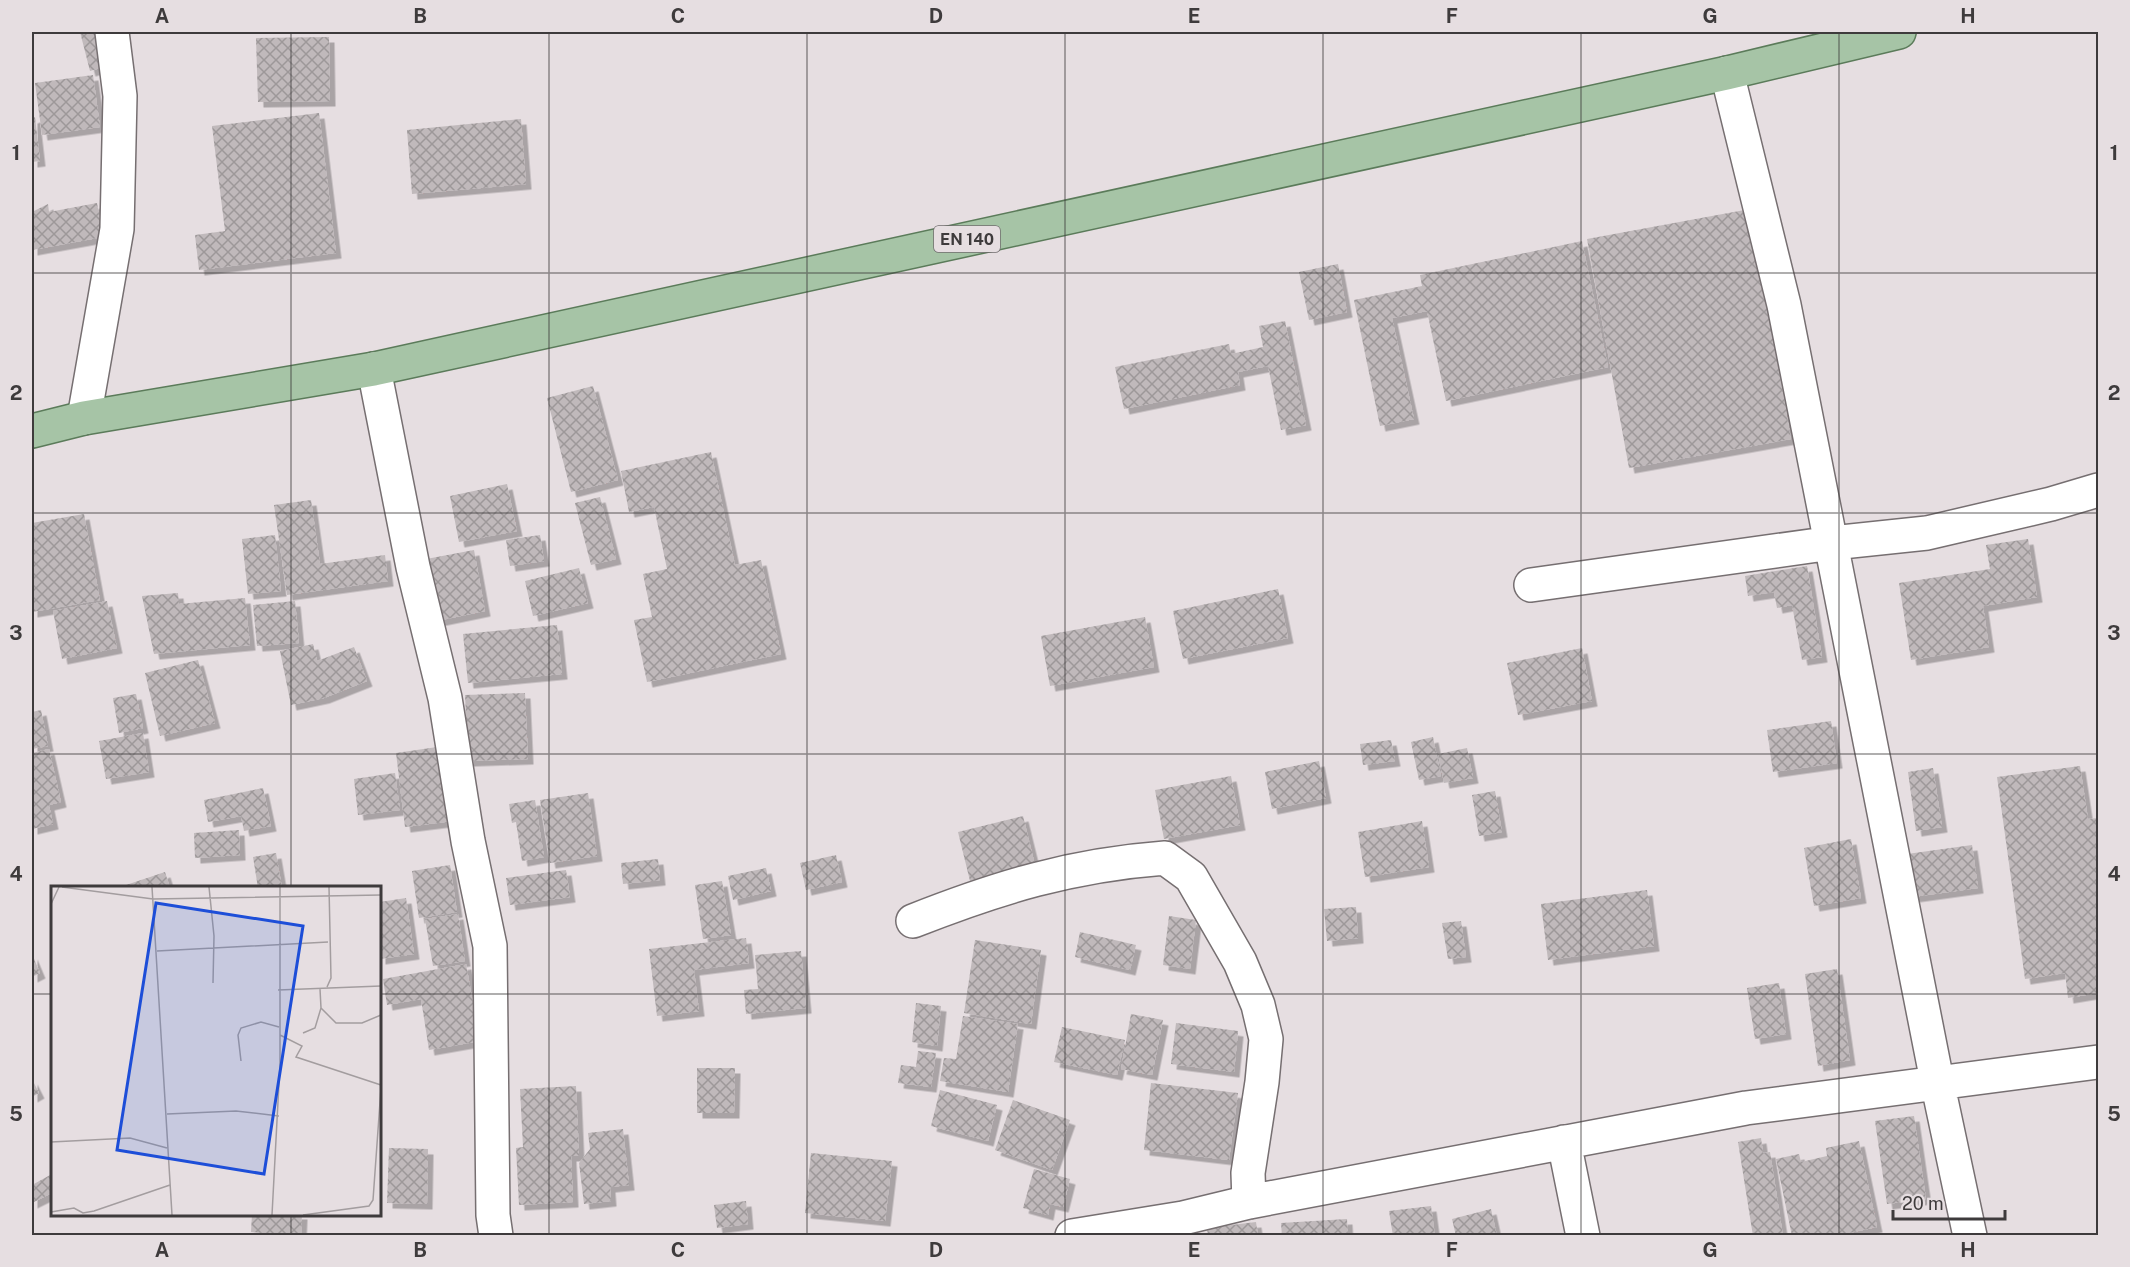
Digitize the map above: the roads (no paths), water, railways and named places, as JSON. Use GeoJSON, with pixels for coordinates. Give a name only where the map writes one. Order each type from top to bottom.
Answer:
{"type":"FeatureCollection","features":[{"type":"Feature","properties":{"kind":"main road","name":"EN 140"},"geometry":{"type":"LineString","coordinates":[[32,431],[84,418],[374,369],[1727,73],[1899,32]]}},
{"type":"Feature","properties":{"kind":"street"},"geometry":{"type":"LineString","coordinates":[[84,418],[117,229],[120,96],[112,32]]}},
{"type":"Feature","properties":{"kind":"street"},"geometry":{"type":"LineString","coordinates":[[1727,73],[1784,305],[1937,1081],[1970,1236]]}},
{"type":"Feature","properties":{"kind":"street"},"geometry":{"type":"LineString","coordinates":[[374,369],[413,567],[445,698],[468,841],[490,946],[493,1215],[496,1236]]}},
{"type":"Feature","properties":{"kind":"street"},"geometry":{"type":"LineString","coordinates":[[1532,585],[1832,543],[1927,533],[2098,490]]}},
{"type":"Feature","properties":{"kind":"street"},"geometry":{"type":"LineString","coordinates":[[913,921],[1028,879],[1131,861],[1165,858],[1191,877],[1240,962],[1258,1005],[1266,1039],[1248,1173],[1249,1202]]}},
{"type":"Feature","properties":{"kind":"street"},"geometry":{"type":"LineString","coordinates":[[1072,1236],[1180,1227],[1249,1202],[1746,1108],[1937,1081],[2098,1062]]}},
{"type":"Feature","properties":{"kind":"street"},"geometry":{"type":"LineString","coordinates":[[1564,1142],[1583,1236]]}}]}
